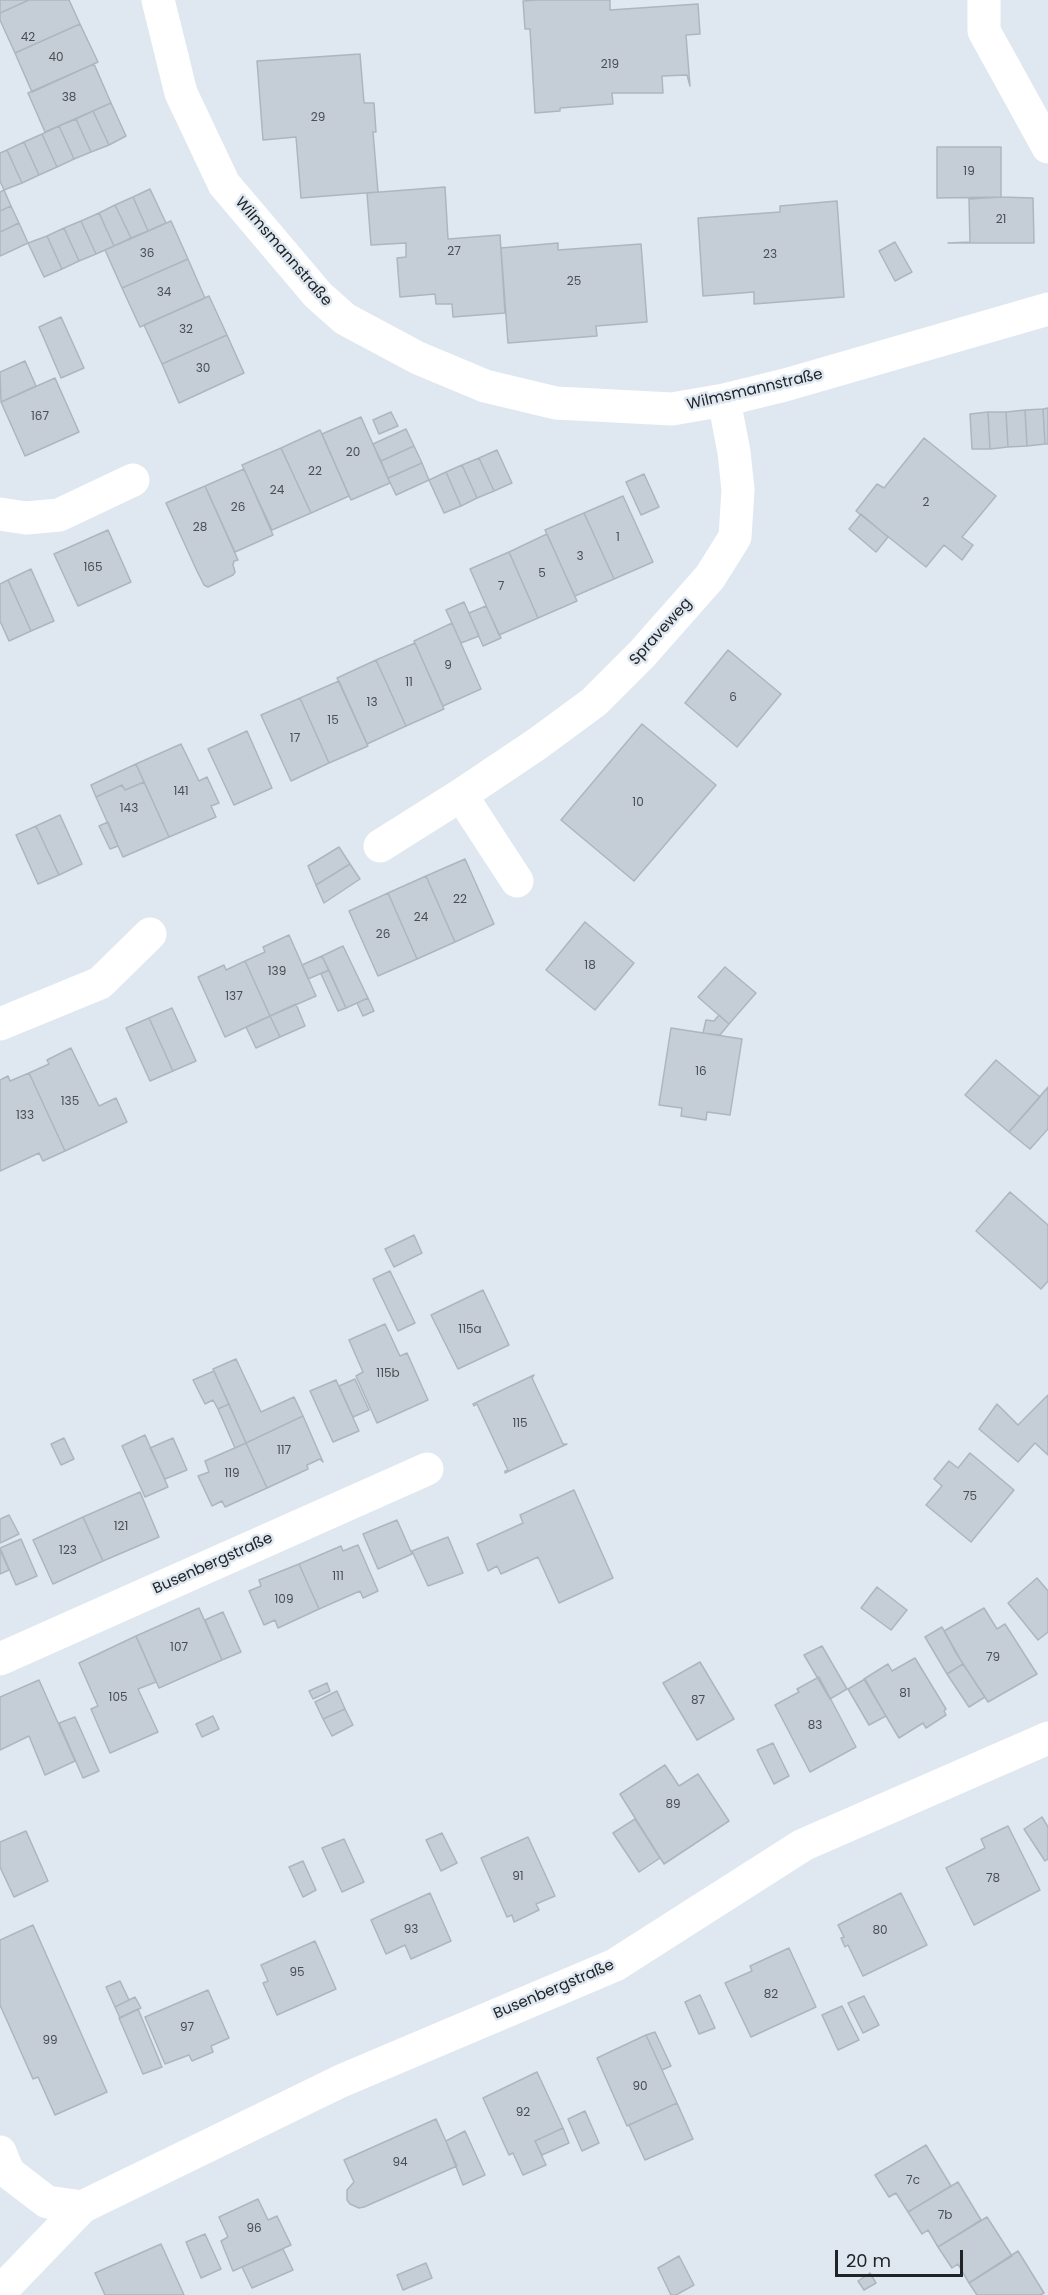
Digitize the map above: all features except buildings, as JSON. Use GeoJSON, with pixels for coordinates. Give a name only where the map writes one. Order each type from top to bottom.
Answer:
{"type":"FeatureCollection","features":[{"type":"Feature","properties":{"kind":"street","name":"Wilmsmannstraße"},"geometry":{"type":"LineString","coordinates":[[158,0],[182,93],[224,184],[318,295],[345,319],[418,358],[485,386],[556,403],[672,409],[724,400],[1048,309]]}},
{"type":"Feature","properties":{"kind":"street"},"geometry":{"type":"LineString","coordinates":[[984,0],[984,31],[1048,147]]}},
{"type":"Feature","properties":{"kind":"street","name":"Spraveweg"},"geometry":{"type":"LineString","coordinates":[[380,846],[537,744],[594,702],[642,654],[710,577],[735,537],[738,490],[734,452],[724,400]]}},
{"type":"Feature","properties":{"kind":"street"},"geometry":{"type":"LineString","coordinates":[[0,514],[26,518],[58,515],[133,480]]}},
{"type":"Feature","properties":{"kind":"street"},"geometry":{"type":"LineString","coordinates":[[461,795],[517,881]]}},
{"type":"Feature","properties":{"kind":"street"},"geometry":{"type":"LineString","coordinates":[[0,1024],[100,983],[150,934]]}},
{"type":"Feature","properties":{"kind":"street","name":"Busenbergstraße"},"geometry":{"type":"LineString","coordinates":[[0,1659],[427,1469]]}},
{"type":"Feature","properties":{"kind":"street","name":"Busenbergstraße"},"geometry":{"type":"LineString","coordinates":[[0,2292],[82,2207],[341,2081],[615,1965],[803,1845],[1048,1738]]}},
{"type":"Feature","properties":{"kind":"street"},"geometry":{"type":"LineString","coordinates":[[0,2152],[8,2172],[48,2202],[82,2207]]}}]}
